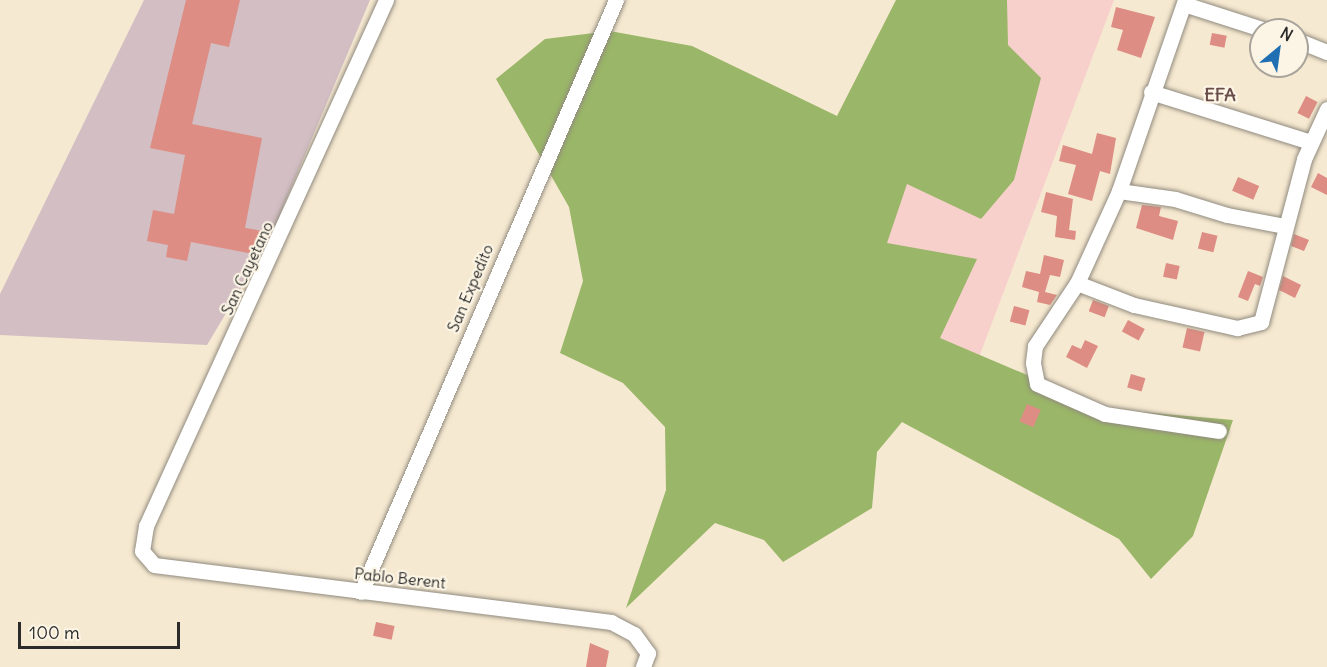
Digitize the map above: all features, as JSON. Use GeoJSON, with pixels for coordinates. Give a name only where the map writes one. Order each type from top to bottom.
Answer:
{"type":"FeatureCollection","features":[{"type":"Feature","properties":{"kind":"street","name":"San Cayetano"},"geometry":{"type":"LineString","coordinates":[[142,551],[146,526],[386,0]]}},
{"type":"Feature","properties":{"kind":"street","name":"San Expedito"},"geometry":{"type":"LineString","coordinates":[[361,592],[616,0]]}},
{"type":"Feature","properties":{"kind":"street"},"geometry":{"type":"LineString","coordinates":[[1219,431],[1105,414],[1037,384],[1035,346],[1077,283],[1119,191],[1150,92],[1185,2],[1249,24]]}},
{"type":"Feature","properties":{"kind":"street"},"geometry":{"type":"LineString","coordinates":[[1309,45],[1327,52]]}},
{"type":"Feature","properties":{"kind":"street"},"geometry":{"type":"LineString","coordinates":[[1150,92],[1311,142]]}},
{"type":"Feature","properties":{"kind":"street"},"geometry":{"type":"LineString","coordinates":[[1077,283],[1134,305],[1237,328],[1261,321],[1284,226],[1311,142],[1327,109]]}},
{"type":"Feature","properties":{"kind":"street"},"geometry":{"type":"LineString","coordinates":[[1119,191],[1175,199],[1227,215],[1284,226]]}},
{"type":"Feature","properties":{"kind":"street","name":"Pablo Berent"},"geometry":{"type":"LineString","coordinates":[[142,551],[154,565],[610,622],[634,634],[646,660]]}},
{"type":"Feature","properties":{"kind":"shaded area"},"geometry":{"type":"Polygon","coordinates":[[[144,0],[370,0],[268,243],[207,345],[0,335],[0,294],[144,0]]]}},
{"type":"Feature","properties":{"kind":"shaded area"},"geometry":{"type":"Polygon","coordinates":[[[907,0],[1114,0],[976,365],[785,281],[907,0]]]}},
{"type":"Feature","properties":{"kind":"green space"},"geometry":{"type":"Polygon","coordinates":[[[896,0],[1007,0],[1008,45],[1041,78],[1014,180],[981,219],[907,184],[887,243],[977,259],[940,338],[1107,409],[1233,420],[1193,536],[1151,579],[1119,539],[902,422],[877,452],[872,508],[783,562],[764,540],[715,523],[626,608],[666,490],[665,427],[623,383],[560,353],[583,281],[569,207],[496,79],[545,39],[610,31],[692,46],[837,116],[896,0]]]}},
{"type":"Feature","properties":{"kind":"building"},"geometry":{"type":"Polygon","coordinates":[[[186,0],[240,0],[229,47],[211,43],[192,124],[262,138],[245,228],[263,231],[258,255],[191,242],[187,261],[166,257],[168,245],[147,241],[153,210],[174,214],[185,155],[150,148],[186,0]]]}},
{"type":"Feature","properties":{"kind":"building"},"geometry":{"type":"Polygon","coordinates":[[[1116,7],[1155,17],[1141,58],[1117,50],[1123,30],[1111,27],[1116,7]]]}},
{"type":"Feature","properties":{"kind":"building"},"geometry":{"type":"Polygon","coordinates":[[[1212,33],[1227,36],[1224,48],[1210,45],[1212,33]]]}},
{"type":"Feature","properties":{"kind":"building"},"geometry":{"type":"Polygon","coordinates":[[[1306,96],[1318,102],[1309,119],[1297,113],[1306,96]]]}},
{"type":"Feature","properties":{"kind":"building"},"geometry":{"type":"Polygon","coordinates":[[[1097,133],[1116,138],[1110,174],[1100,171],[1092,201],[1068,194],[1076,165],[1059,161],[1063,145],[1092,154],[1097,133]]]}},
{"type":"Feature","properties":{"kind":"building"},"geometry":{"type":"Polygon","coordinates":[[[1318,173],[1327,178],[1327,195],[1311,187],[1318,173]]]}},
{"type":"Feature","properties":{"kind":"building"},"geometry":{"type":"Polygon","coordinates":[[[1238,177],[1259,186],[1253,200],[1232,191],[1238,177]]]}},
{"type":"Feature","properties":{"kind":"building"},"geometry":{"type":"Polygon","coordinates":[[[1046,192],[1073,199],[1069,230],[1076,231],[1075,240],[1055,237],[1057,216],[1041,212],[1046,192]]]}},
{"type":"Feature","properties":{"kind":"building"},"geometry":{"type":"Polygon","coordinates":[[[1142,205],[1161,207],[1159,216],[1178,221],[1173,240],[1136,228],[1142,205]]]}},
{"type":"Feature","properties":{"kind":"building"},"geometry":{"type":"Polygon","coordinates":[[[1202,232],[1218,236],[1213,252],[1198,248],[1202,232]]]}},
{"type":"Feature","properties":{"kind":"building"},"geometry":{"type":"Polygon","coordinates":[[[1294,234],[1309,240],[1304,251],[1291,246],[1294,234]]]}},
{"type":"Feature","properties":{"kind":"building"},"geometry":{"type":"Polygon","coordinates":[[[1044,255],[1064,260],[1060,277],[1050,275],[1045,292],[1057,295],[1050,305],[1037,302],[1039,292],[1022,287],[1026,271],[1040,274],[1044,255]]]}},
{"type":"Feature","properties":{"kind":"building"},"geometry":{"type":"Polygon","coordinates":[[[1166,263],[1180,266],[1177,280],[1163,277],[1166,263]]]}},
{"type":"Feature","properties":{"kind":"building"},"geometry":{"type":"Polygon","coordinates":[[[1248,271],[1263,277],[1260,286],[1255,284],[1248,301],[1238,297],[1248,271]]]}},
{"type":"Feature","properties":{"kind":"building"},"geometry":{"type":"Polygon","coordinates":[[[1283,276],[1301,285],[1295,298],[1279,290],[1283,276]]]}},
{"type":"Feature","properties":{"kind":"building"},"geometry":{"type":"Polygon","coordinates":[[[1093,300],[1109,306],[1105,317],[1089,311],[1093,300]]]}},
{"type":"Feature","properties":{"kind":"building"},"geometry":{"type":"Polygon","coordinates":[[[1014,306],[1029,310],[1025,326],[1010,321],[1014,306]]]}},
{"type":"Feature","properties":{"kind":"building"},"geometry":{"type":"Polygon","coordinates":[[[1128,320],[1145,329],[1139,340],[1122,331],[1128,320]]]}},
{"type":"Feature","properties":{"kind":"building"},"geometry":{"type":"Polygon","coordinates":[[[1187,328],[1205,332],[1200,352],[1183,347],[1187,328]]]}},
{"type":"Feature","properties":{"kind":"building"},"geometry":{"type":"Polygon","coordinates":[[[1085,340],[1098,346],[1087,368],[1066,357],[1072,345],[1081,349],[1085,340]]]}},
{"type":"Feature","properties":{"kind":"building"},"geometry":{"type":"Polygon","coordinates":[[[1131,374],[1145,378],[1142,392],[1127,387],[1131,374]]]}},
{"type":"Feature","properties":{"kind":"building"},"geometry":{"type":"Polygon","coordinates":[[[1027,404],[1041,410],[1033,427],[1020,421],[1027,404]]]}},
{"type":"Feature","properties":{"kind":"building"},"geometry":{"type":"Polygon","coordinates":[[[376,622],[395,626],[392,640],[373,636],[376,622]]]}},
{"type":"Feature","properties":{"kind":"building"},"geometry":{"type":"Polygon","coordinates":[[[590,643],[609,651],[606,667],[586,667],[590,643]]]}},
{"type":"Feature","properties":{"kind":"district","name":"EFA"},"geometry":{"type":"Point","coordinates":[1220,95]}}]}
